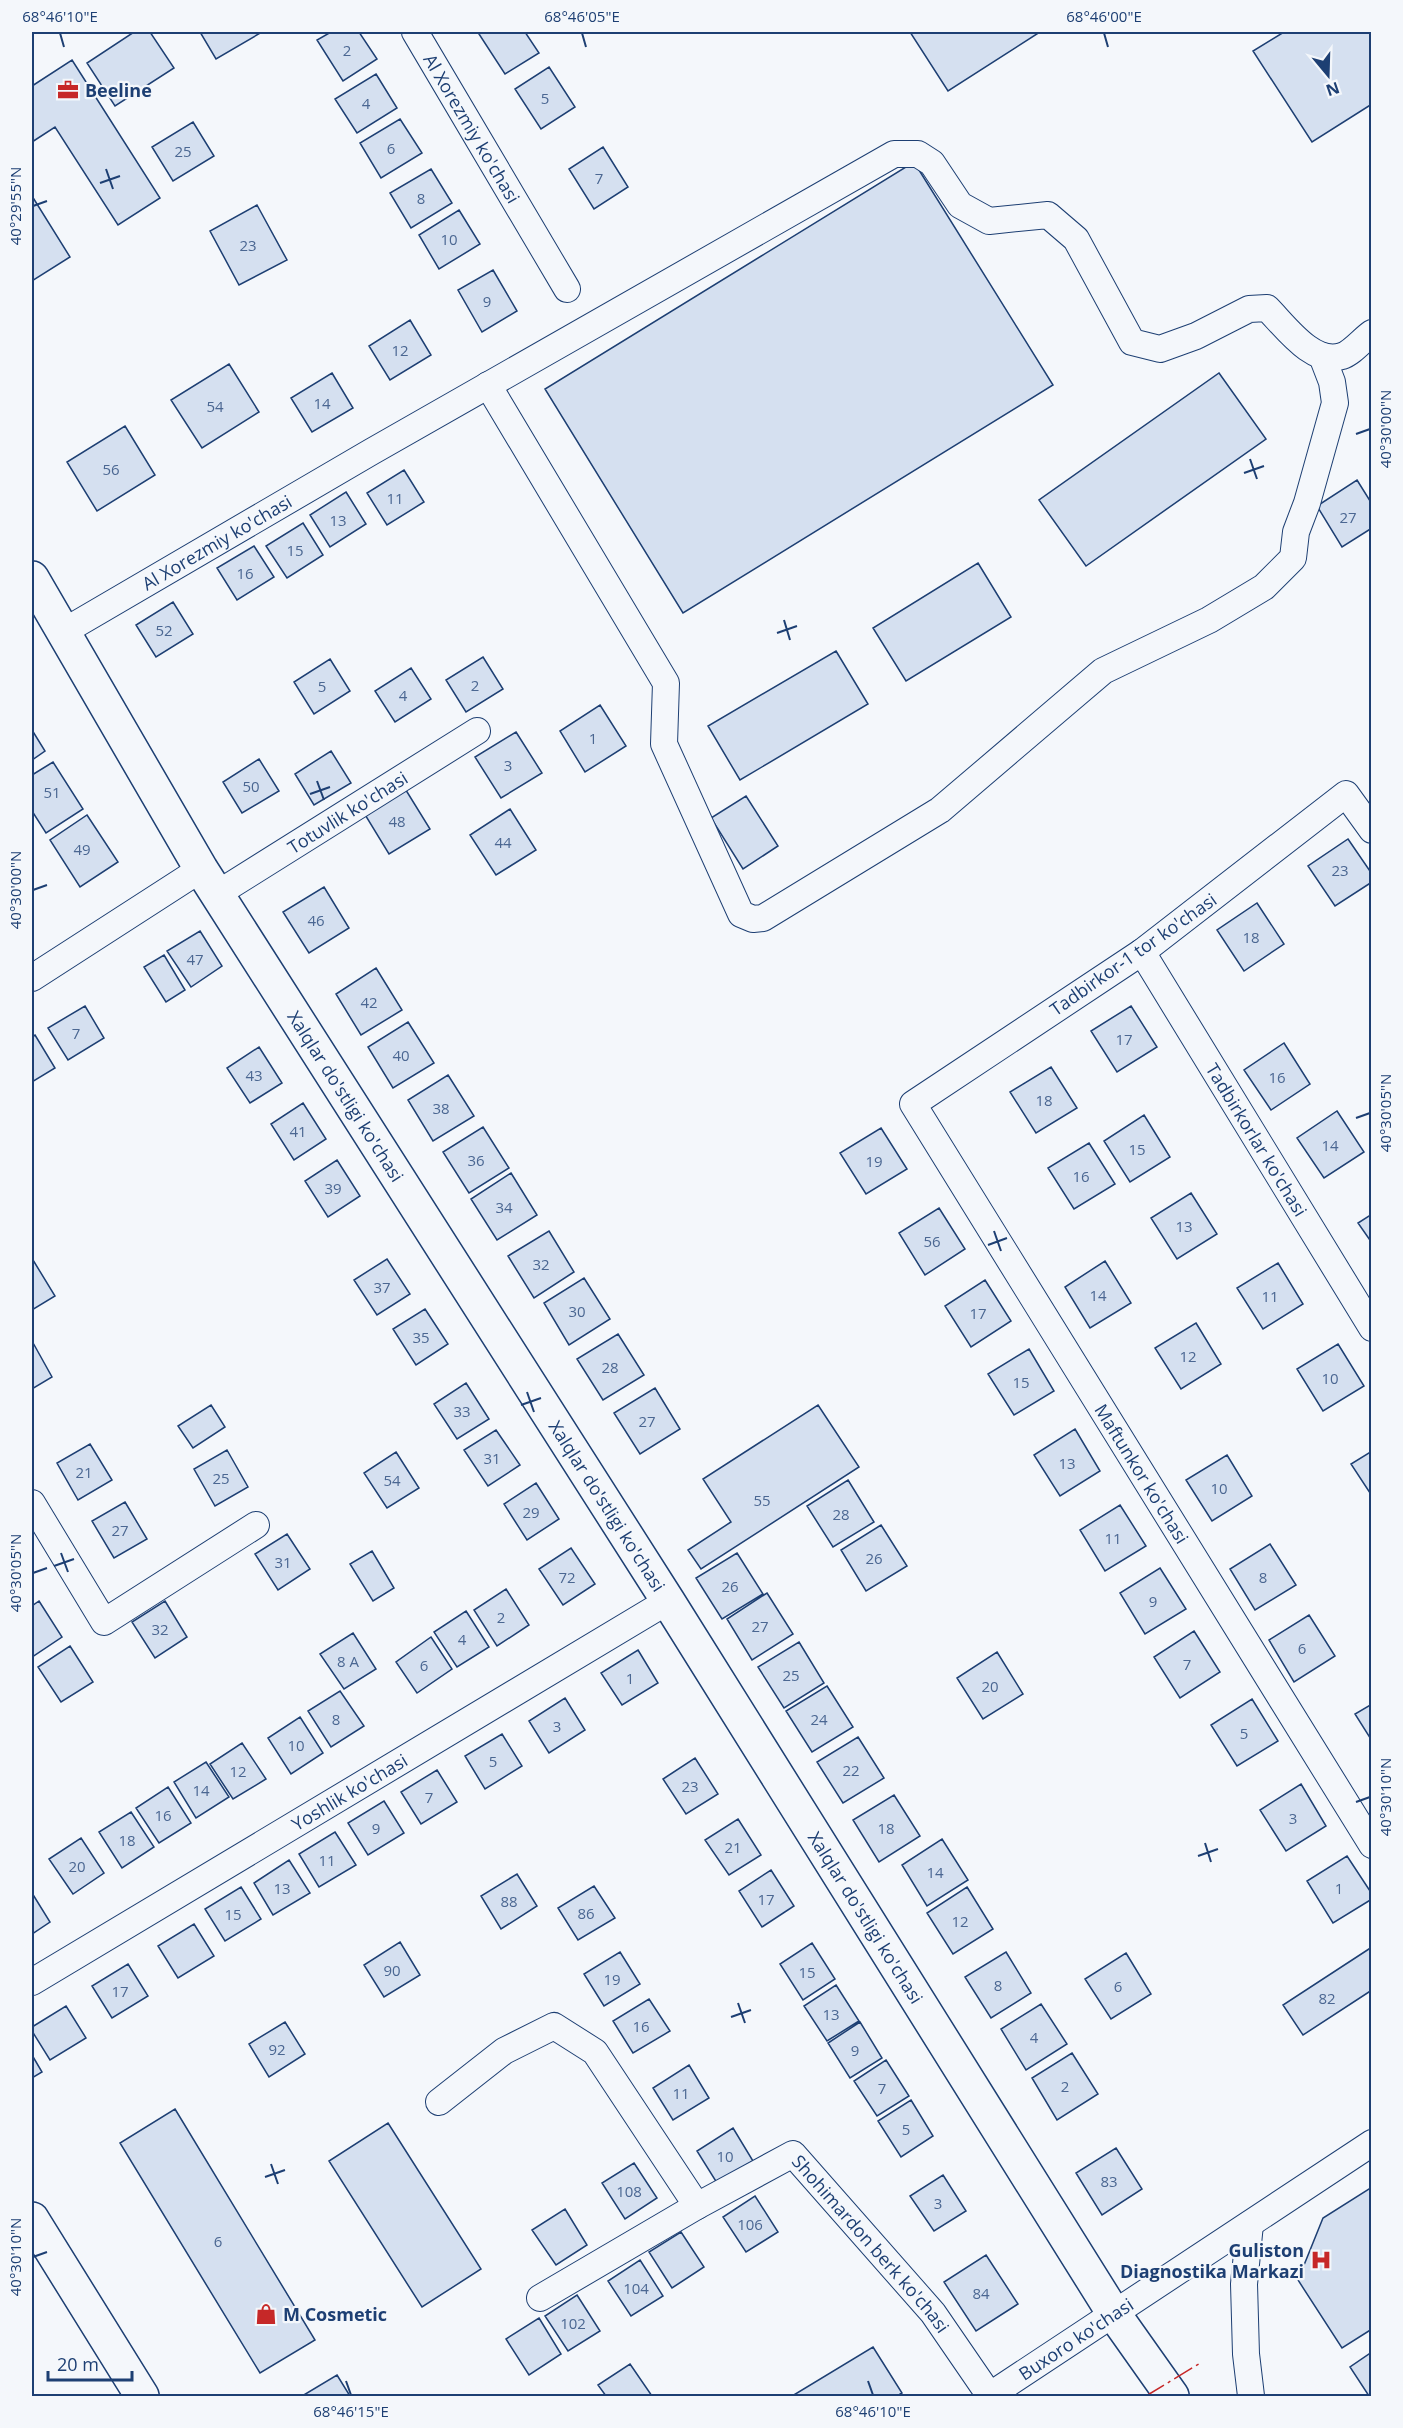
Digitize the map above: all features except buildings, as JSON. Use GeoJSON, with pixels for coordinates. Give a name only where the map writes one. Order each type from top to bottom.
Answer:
{"type":"FeatureCollection","features":[{"type":"Feature","properties":{"kind":"street","name":"Al Xorezmiy ko'chasi"},"geometry":{"type":"LineString","coordinates":[[415,32],[567,289]]}},
{"type":"Feature","properties":{"kind":"street","name":"Al Xorezmiy ko'chasi"},"geometry":{"type":"LineString","coordinates":[[63,632],[371,452],[894,154],[918,154],[932,162],[960,205],[989,222],[1048,215],[1076,239],[1132,342],[1160,349],[1196,336],[1249,309],[1267,308],[1306,346],[1322,357]]}},
{"type":"Feature","properties":{"kind":"street"},"geometry":{"type":"LineString","coordinates":[[488,385],[666,683],[664,744],[741,914],[753,919],[764,918],[940,810],[1103,671],[1209,620],[1264,587],[1293,558],[1296,532],[1307,503],[1335,403],[1332,382],[1322,357],[1342,356],[1371,333]]}},
{"type":"Feature","properties":{"kind":"street","name":"Xalqlar do'stligi ko'chasi"},"geometry":{"type":"LineString","coordinates":[[32,578],[209,881],[668,1600],[1114,2314],[1172,2397]]}},
{"type":"Feature","properties":{"kind":"street","name":"Totuvlik ko'chasi"},"geometry":{"type":"LineString","coordinates":[[32,978],[477,731]]}},
{"type":"Feature","properties":{"kind":"street","name":"Tadbirkor-1 tor ko'chasi"},"geometry":{"type":"LineString","coordinates":[[913,1104],[1142,952],[1346,794],[1371,830]]}},
{"type":"Feature","properties":{"kind":"street","name":"Tadbirkorlar ko'chasi"},"geometry":{"type":"LineString","coordinates":[[1142,952],[1371,1328]]}},
{"type":"Feature","properties":{"kind":"street","name":"Maftunkor ko'chasi"},"geometry":{"type":"LineString","coordinates":[[913,1104],[1371,1845]]}},
{"type":"Feature","properties":{"kind":"street"},"geometry":{"type":"LineString","coordinates":[[32,1503],[104,1622],[256,1525]]}},
{"type":"Feature","properties":{"kind":"street","name":"Yoshlik ko'chasi"},"geometry":{"type":"LineString","coordinates":[[32,1982],[668,1600]]}},
{"type":"Feature","properties":{"kind":"street"},"geometry":{"type":"LineString","coordinates":[[439,2102],[504,2051],[554,2026],[595,2052],[697,2206]]}},
{"type":"Feature","properties":{"kind":"street","name":"Buxoro ko'chasi"},"geometry":{"type":"LineString","coordinates":[[990,2396],[1371,2144]]}},
{"type":"Feature","properties":{"kind":"street","name":"Shohimardon berk ko'chasi"},"geometry":{"type":"LineString","coordinates":[[540,2298],[697,2206],[793,2154],[933,2313],[990,2396]]}},
{"type":"Feature","properties":{"kind":"street"},"geometry":{"type":"LineString","coordinates":[[32,2219],[142,2397]]}},
{"type":"Feature","properties":{"kind":"street"},"geometry":{"type":"LineString","coordinates":[[1250,2224],[1244,2284],[1246,2354],[1251,2397]]}},
{"type":"Feature","properties":{"kind":"power"},"geometry":{"type":"LineString","coordinates":[[1146,2396],[1202,2362]]}},
{"type":"Feature","properties":{"kind":"place","name":"Beeline"},"geometry":{"type":"Point","coordinates":[68,90]}},
{"type":"Feature","properties":{"kind":"place","name":"Guliston Diagnostika Markazi"},"geometry":{"type":"Point","coordinates":[1321,2260]}},
{"type":"Feature","properties":{"kind":"place","name":"M Cosmetic"},"geometry":{"type":"Point","coordinates":[266,2314]}}]}
